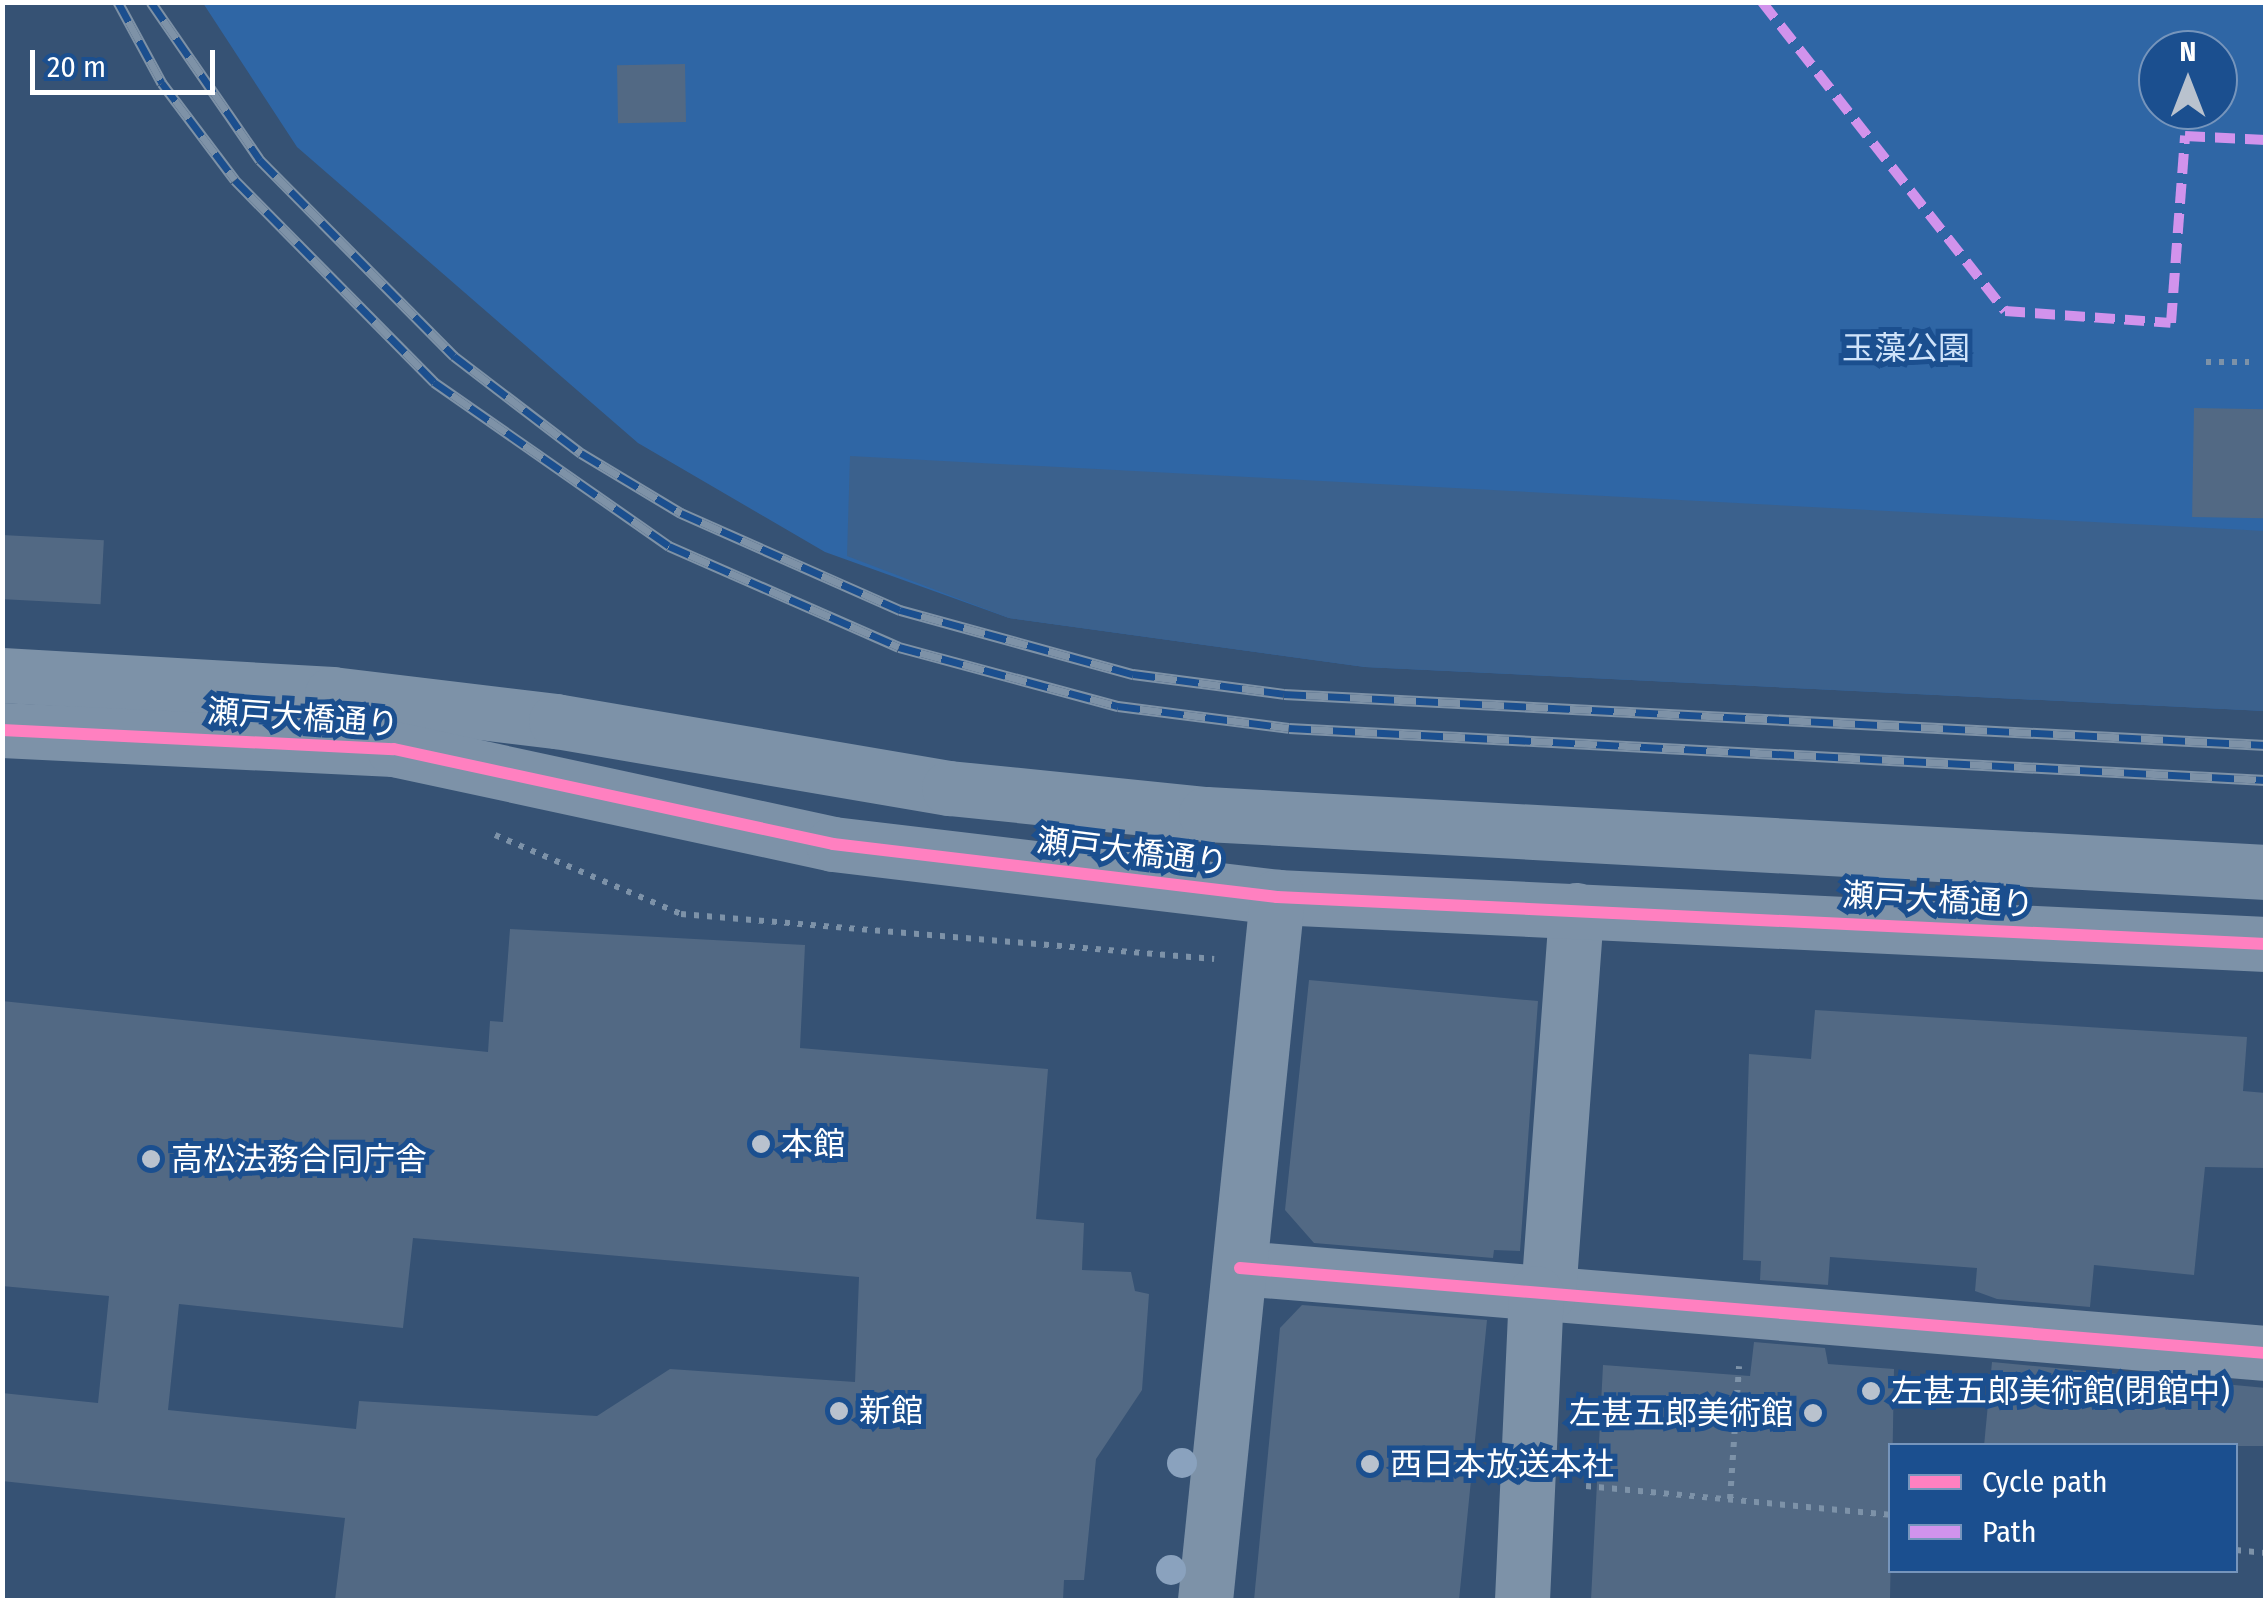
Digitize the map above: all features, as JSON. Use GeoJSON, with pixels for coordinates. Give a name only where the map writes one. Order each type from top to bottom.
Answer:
{"type":"FeatureCollection","features":[{"type":"Feature","properties":{"kind":"street","name":"瀬戸大橋通り"},"geometry":{"type":"LineString","coordinates":[[2,675],[332,694],[949,788],[1206,814],[2266,872]]}},
{"type":"Feature","properties":{"kind":"street","name":"瀬戸大橋通り"},"geometry":{"type":"LineString","coordinates":[[2,730],[394,748],[832,844],[1277,897],[2266,944]]}},
{"type":"Feature","properties":{"kind":"street"},"geometry":{"type":"LineString","coordinates":[[1205,1600],[1277,897]]}},
{"type":"Feature","properties":{"kind":"street"},"geometry":{"type":"LineString","coordinates":[[1522,1600],[1542,1294],[1576,910]]}},
{"type":"Feature","properties":{"kind":"street"},"geometry":{"type":"LineString","coordinates":[[1240,1268],[2266,1353]]}},
{"type":"Feature","properties":{"kind":"path"},"geometry":{"type":"LineString","coordinates":[[2206,362],[2249,362]]}},
{"type":"Feature","properties":{"kind":"path"},"geometry":{"type":"LineString","coordinates":[[480,829],[681,914],[1214,958],[1212,978]]}},
{"type":"Feature","properties":{"kind":"path"},"geometry":{"type":"LineString","coordinates":[[1730,1499],[1743,1309]]}},
{"type":"Feature","properties":{"kind":"path"},"geometry":{"type":"LineString","coordinates":[[1530,1481],[1888,1515]]}},
{"type":"Feature","properties":{"kind":"path"},"geometry":{"type":"LineString","coordinates":[[2238,1550],[2266,1553]]}},
{"type":"Feature","properties":{"kind":"green space","name":"玉藻公園"},"geometry":{"type":"Polygon","coordinates":[[[203,3],[2265,3],[2265,711],[1365,667],[1009,618],[825,552],[638,443],[297,147],[203,3]]]}},
{"type":"Feature","properties":{"kind":"shaded area"},"geometry":{"type":"Polygon","coordinates":[[[850,456],[2265,531],[2265,711],[1365,667],[1009,618],[847,556],[850,456]]]}},
{"type":"Feature","properties":{"kind":"building"},"geometry":{"type":"Polygon","coordinates":[[[685,64],[686,122],[618,123],[617,65],[685,64]]]}},
{"type":"Feature","properties":{"kind":"building"},"geometry":{"type":"Polygon","coordinates":[[[2194,408],[2266,409],[2264,518],[2192,517],[2194,408]]]}},
{"type":"Feature","properties":{"kind":"building"},"geometry":{"type":"Polygon","coordinates":[[[2,535],[104,540],[101,604],[2,599],[2,535]]]}},
{"type":"Feature","properties":{"kind":"building"},"geometry":{"type":"Polygon","coordinates":[[[510,929],[805,945],[800,1048],[1048,1069],[1036,1219],[1084,1223],[1082,1270],[1131,1272],[1135,1291],[1149,1294],[1142,1390],[1096,1459],[1084,1580],[1064,1580],[1063,1600],[335,1600],[345,1518],[2,1481],[2,1393],[98,1403],[109,1296],[2,1286],[2,1001],[488,1052],[490,1021],[503,1022],[510,929]],[[413,1238],[403,1328],[179,1304],[168,1410],[356,1429],[359,1401],[597,1416],[670,1369],[855,1382],[859,1277],[413,1238]]]}},
{"type":"Feature","properties":{"kind":"building"},"geometry":{"type":"Polygon","coordinates":[[[1309,980],[1538,1001],[1520,1251],[1494,1250],[1493,1258],[1314,1243],[1285,1210],[1309,980]]]}},
{"type":"Feature","properties":{"kind":"building"},"geometry":{"type":"Polygon","coordinates":[[[1815,1010],[2247,1037],[2243,1091],[2266,1093],[2266,1168],[2205,1167],[2194,1275],[2094,1265],[2090,1307],[1997,1299],[1975,1291],[1977,1268],[1830,1257],[1828,1285],[1760,1280],[1761,1261],[1743,1260],[1749,1054],[1811,1059],[1815,1010]]]}},
{"type":"Feature","properties":{"kind":"building","name":"西日本放送本社"},"geometry":{"type":"Polygon","coordinates":[[[1302,1305],[1487,1320],[1459,1600],[1254,1600],[1280,1328],[1302,1305]]]}},
{"type":"Feature","properties":{"kind":"building"},"geometry":{"type":"Polygon","coordinates":[[[1754,1342],[1825,1348],[1828,1364],[1894,1369],[1893,1443],[1888,1443],[1890,1600],[1591,1600],[1603,1365],[1750,1376],[1754,1342]]]}},
{"type":"Feature","properties":{"kind":"building"},"geometry":{"type":"Polygon","coordinates":[[[1992,1362],[2266,1388],[2266,1446],[1984,1443],[1992,1362]]]}},
{"type":"Feature","properties":{"kind":"railway"},"geometry":{"type":"LineString","coordinates":[[118,2],[162,83],[235,180],[434,382],[669,546],[899,647],[1118,706],[1289,728],[2266,780]]}},
{"type":"Feature","properties":{"kind":"railway"},"geometry":{"type":"LineString","coordinates":[[151,2],[260,160],[454,356],[581,453],[681,513],[900,610],[1133,674],[1284,694],[2266,745]]}},
{"type":"Feature","properties":{"kind":"marked path"},"geometry":{"type":"LineString","coordinates":[[1762,2],[2005,311],[2171,323],[2185,136],[2266,140]]}},
{"type":"Feature","properties":{"kind":"cycle path"},"geometry":{"type":"LineString","coordinates":[[2,730],[394,749],[833,844],[1277,897],[2266,944]]}},
{"type":"Feature","properties":{"kind":"cycle path"},"geometry":{"type":"LineString","coordinates":[[1240,1268],[2266,1353]]}},
{"type":"Feature","properties":{"kind":"place","name":"本館"},"geometry":{"type":"Point","coordinates":[761,1144]}},
{"type":"Feature","properties":{"kind":"place","name":"高松法務合同庁舎"},"geometry":{"type":"Point","coordinates":[151,1159]}},
{"type":"Feature","properties":{"kind":"place","name":"左甚五郎美術館(閉館中)"},"geometry":{"type":"Point","coordinates":[1871,1391]}},
{"type":"Feature","properties":{"kind":"place","name":"新館"},"geometry":{"type":"Point","coordinates":[839,1411]}},
{"type":"Feature","properties":{"kind":"place","name":"左甚五郎美術館"},"geometry":{"type":"Point","coordinates":[1813,1413]}},
{"type":"Feature","properties":{"kind":"place","name":"西日本放送本社"},"geometry":{"type":"Point","coordinates":[1370,1464]}}]}
